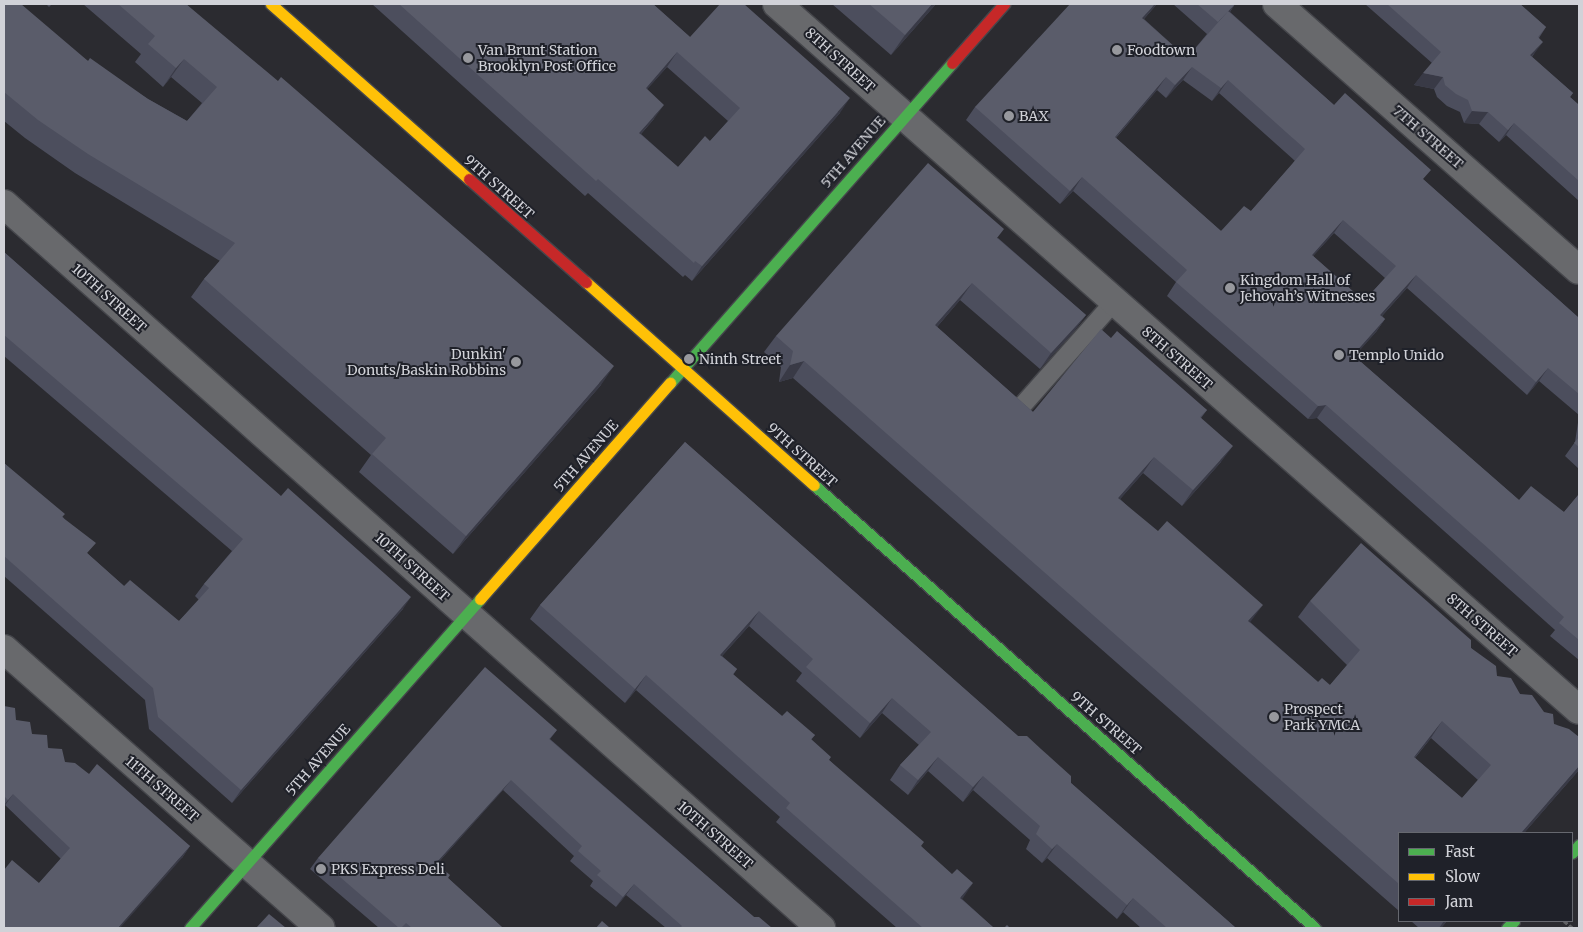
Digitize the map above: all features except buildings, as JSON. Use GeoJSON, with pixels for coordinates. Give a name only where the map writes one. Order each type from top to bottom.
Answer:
{"type":"FeatureCollection","features":[{"type":"Feature","properties":{"kind":"street","name":"9TH STREET"},"geometry":{"type":"LineString","coordinates":[[271,4],[1315,928]]}},
{"type":"Feature","properties":{"kind":"street","name":"8TH STREET"},"geometry":{"type":"LineString","coordinates":[[776,4],[1579,710]]}},
{"type":"Feature","properties":{"kind":"street","name":"5TH AVENUE"},"geometry":{"type":"LineString","coordinates":[[190,928],[1004,4]]}},
{"type":"Feature","properties":{"kind":"street","name":"7TH STREET"},"geometry":{"type":"LineString","coordinates":[[1277,4],[1579,270]]}},
{"type":"Feature","properties":{"kind":"street","name":"10TH STREET"},"geometry":{"type":"LineString","coordinates":[[4,204],[821,928]]}},
{"type":"Feature","properties":{"kind":"street","name":"11TH STREET"},"geometry":{"type":"LineString","coordinates":[[4,649],[320,928]]}},
{"type":"Feature","properties":{"kind":"lane"},"geometry":{"type":"LineString","coordinates":[[1021,407],[1114,302]]}},
{"type":"Feature","properties":{"kind":"traffic: fast"},"geometry":{"type":"LineString","coordinates":[[670,383],[952,63]]}},
{"type":"Feature","properties":{"kind":"traffic: fast"},"geometry":{"type":"LineString","coordinates":[[814,485],[1315,928]]}},
{"type":"Feature","properties":{"kind":"traffic: fast"},"geometry":{"type":"LineString","coordinates":[[190,928],[480,599]]}},
{"type":"Feature","properties":{"kind":"traffic: fast"},"geometry":{"type":"LineString","coordinates":[[1573,852],[1579,845]]}},
{"type":"Feature","properties":{"kind":"traffic: fast"},"geometry":{"type":"LineString","coordinates":[[1507,928],[1513,922]]}},
{"type":"Feature","properties":{"kind":"traffic: slow"},"geometry":{"type":"LineString","coordinates":[[271,4],[469,179]]}},
{"type":"Feature","properties":{"kind":"traffic: slow"},"geometry":{"type":"LineString","coordinates":[[586,282],[814,485]]}},
{"type":"Feature","properties":{"kind":"traffic: slow"},"geometry":{"type":"LineString","coordinates":[[480,599],[670,383]]}},
{"type":"Feature","properties":{"kind":"traffic: jam"},"geometry":{"type":"LineString","coordinates":[[952,63],[1004,4]]}},
{"type":"Feature","properties":{"kind":"traffic: jam"},"geometry":{"type":"LineString","coordinates":[[469,179],[586,282]]}},
{"type":"Feature","properties":{"kind":"place","name":"Foodtown"},"geometry":{"type":"Point","coordinates":[1117,50]}},
{"type":"Feature","properties":{"kind":"place","name":"Van Brunt Station Brooklyn Post Office"},"geometry":{"type":"Point","coordinates":[468,58]}},
{"type":"Feature","properties":{"kind":"place","name":"BAX"},"geometry":{"type":"Point","coordinates":[1009,116]}},
{"type":"Feature","properties":{"kind":"place","name":"Kingdom Hall of Jehovah’s Witnesses"},"geometry":{"type":"Point","coordinates":[1230,288]}},
{"type":"Feature","properties":{"kind":"place","name":"Templo Unido"},"geometry":{"type":"Point","coordinates":[1339,355]}},
{"type":"Feature","properties":{"kind":"place","name":"Ninth Street"},"geometry":{"type":"Point","coordinates":[689,359]}},
{"type":"Feature","properties":{"kind":"place","name":"Dunkin' Donuts/Baskin Robbins"},"geometry":{"type":"Point","coordinates":[516,362]}},
{"type":"Feature","properties":{"kind":"place","name":"Prospect Park YMCA"},"geometry":{"type":"Point","coordinates":[1274,717]}},
{"type":"Feature","properties":{"kind":"place","name":"PKS Express Deli"},"geometry":{"type":"Point","coordinates":[321,869]}}]}
